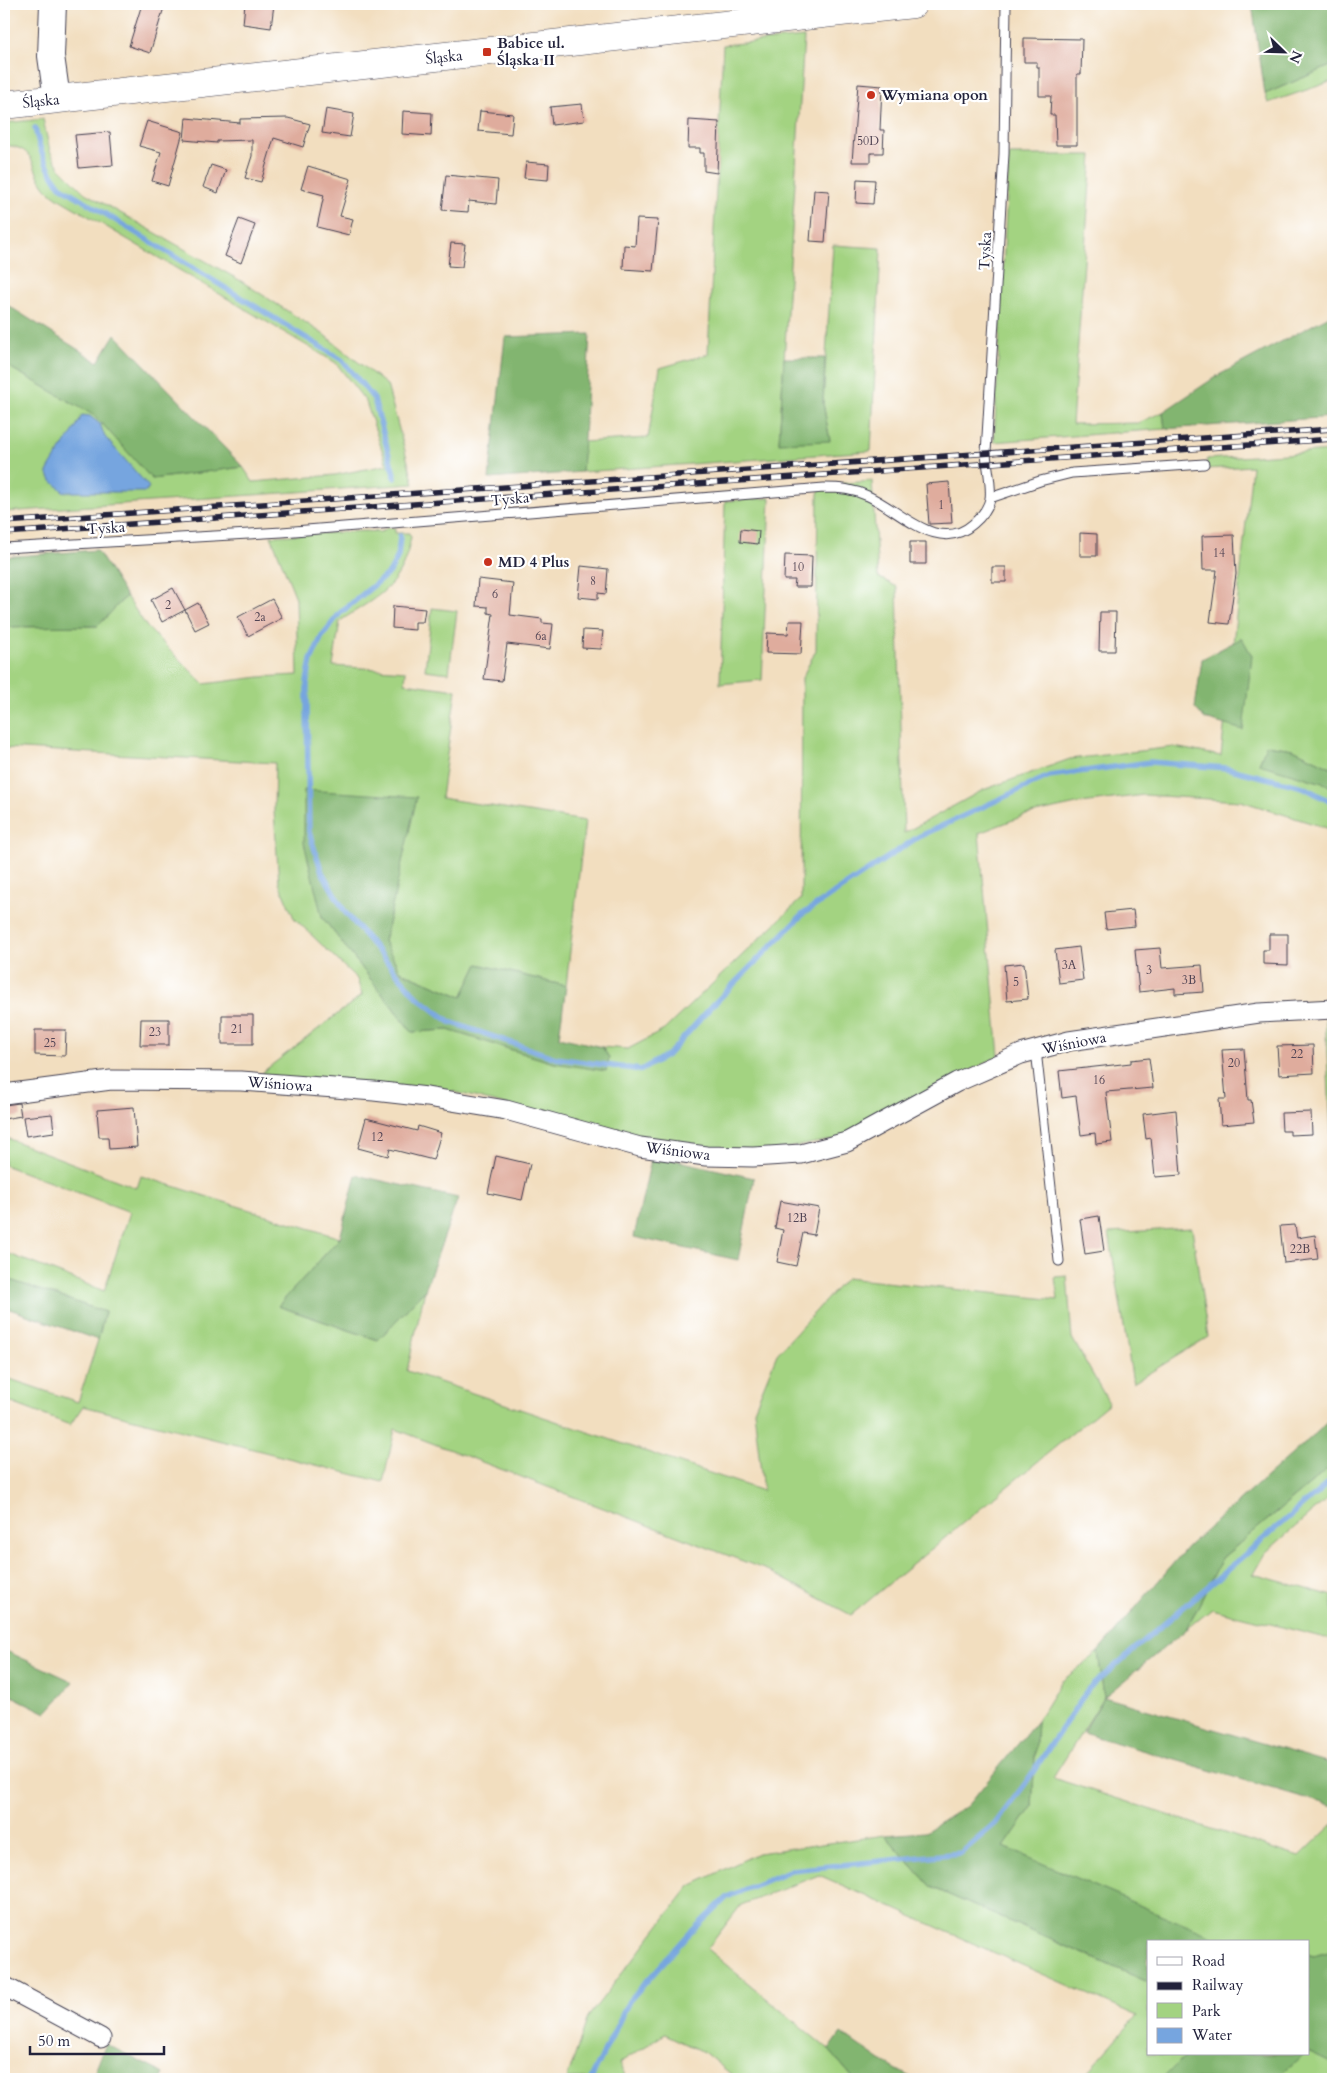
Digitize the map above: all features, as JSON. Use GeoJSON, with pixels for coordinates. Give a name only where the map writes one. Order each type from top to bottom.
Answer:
{"type":"FeatureCollection","features":[{"type":"Feature","properties":{"kind":"main road","name":"Śląska"},"geometry":{"type":"LineString","coordinates":[[4,105],[913,4]]}},
{"type":"Feature","properties":{"kind":"street"},"geometry":{"type":"LineString","coordinates":[[53,4],[51,56],[57,100]]}},
{"type":"Feature","properties":{"kind":"street","name":"Wiśniowa"},"geometry":{"type":"LineString","coordinates":[[4,1094],[111,1080],[241,1081],[427,1097],[506,1110],[640,1147],[706,1156],[753,1157],[801,1154],[847,1142],[957,1082],[1021,1054],[1069,1041],[1259,1013],[1333,1009]]}},
{"type":"Feature","properties":{"kind":"street"},"geometry":{"type":"LineString","coordinates":[[4,1986],[101,2038]]}},
{"type":"Feature","properties":{"kind":"lane","name":"Tyska"},"geometry":{"type":"LineString","coordinates":[[4,548],[282,532],[824,488],[848,488],[867,495],[922,529],[948,535],[960,532],[982,516],[990,498],[986,453],[1004,154],[1006,4]]}},
{"type":"Feature","properties":{"kind":"lane"},"geometry":{"type":"LineString","coordinates":[[990,498],[1040,481],[1072,473],[1204,464]]}},
{"type":"Feature","properties":{"kind":"lane"},"geometry":{"type":"LineString","coordinates":[[1036,1050],[1059,1261]]}},
{"type":"Feature","properties":{"kind":"green space"},"geometry":{"type":"Polygon","coordinates":[[[1252,4],[1333,4],[1333,65],[1265,94],[1252,4]]]}},
{"type":"Feature","properties":{"kind":"green space"},"geometry":{"type":"Polygon","coordinates":[[[804,37],[779,442],[830,440],[823,403],[833,245],[881,248],[871,451],[582,472],[582,442],[648,438],[660,368],[708,354],[723,45],[804,37]]]}},
{"type":"Feature","properties":{"kind":"green space"},"geometry":{"type":"Polygon","coordinates":[[[1333,65],[1333,81],[1268,103],[1265,94],[1333,65]]]}},
{"type":"Feature","properties":{"kind":"green space"},"geometry":{"type":"Polygon","coordinates":[[[43,119],[50,151],[59,167],[85,193],[241,281],[323,334],[387,385],[414,484],[4,512],[4,364],[96,416],[152,479],[243,467],[253,482],[335,475],[387,465],[366,402],[336,363],[60,200],[45,187],[28,154],[15,147],[4,145],[4,123],[43,119]]]}},
{"type":"Feature","properties":{"kind":"green space"},"geometry":{"type":"Polygon","coordinates":[[[1009,155],[1092,155],[1072,424],[1138,423],[1163,412],[1165,429],[994,442],[1009,155]]]}},
{"type":"Feature","properties":{"kind":"green space"},"geometry":{"type":"Polygon","coordinates":[[[4,303],[98,362],[115,334],[243,467],[152,479],[95,416],[4,364],[4,303]]]}},
{"type":"Feature","properties":{"kind":"green space"},"geometry":{"type":"Polygon","coordinates":[[[1333,314],[1333,417],[1165,429],[1163,412],[1217,376],[1333,314]]]}},
{"type":"Feature","properties":{"kind":"green space"},"geometry":{"type":"Polygon","coordinates":[[[590,334],[582,472],[489,479],[505,337],[590,334]]]}},
{"type":"Feature","properties":{"kind":"green space"},"geometry":{"type":"Polygon","coordinates":[[[784,358],[825,358],[823,403],[830,441],[779,443],[784,358]]]}},
{"type":"Feature","properties":{"kind":"green space"},"geometry":{"type":"Polygon","coordinates":[[[1333,451],[1333,768],[1293,749],[1267,745],[1259,763],[1326,784],[1333,789],[1333,830],[1241,801],[1144,795],[1081,803],[1026,815],[979,833],[999,1056],[837,1139],[759,1153],[672,1148],[455,1092],[260,1079],[264,1071],[362,995],[357,979],[294,918],[279,883],[274,811],[275,763],[4,748],[4,627],[98,626],[126,596],[147,627],[204,684],[260,677],[298,675],[296,598],[271,536],[365,531],[381,532],[387,528],[395,528],[395,533],[409,533],[411,537],[407,554],[402,568],[395,579],[377,596],[340,621],[333,666],[406,671],[405,683],[456,690],[441,798],[585,821],[566,986],[478,964],[462,997],[400,971],[384,942],[416,797],[322,917],[412,1032],[448,1030],[554,1063],[609,1058],[602,1047],[628,1049],[664,1030],[801,899],[802,678],[816,650],[818,494],[821,485],[872,481],[878,577],[897,587],[904,833],[983,790],[1070,759],[1174,747],[1221,756],[1252,466],[1206,469],[1207,459],[1333,451]]]}},
{"type":"Feature","properties":{"kind":"green space"},"geometry":{"type":"Polygon","coordinates":[[[770,498],[762,680],[720,684],[725,501],[770,498]]]}},
{"type":"Feature","properties":{"kind":"green space"},"geometry":{"type":"Polygon","coordinates":[[[97,550],[126,596],[98,626],[4,627],[4,557],[97,550]]]}},
{"type":"Feature","properties":{"kind":"green space"},"geometry":{"type":"Polygon","coordinates":[[[432,608],[457,611],[449,673],[425,670],[432,608]]]}},
{"type":"Feature","properties":{"kind":"green space"},"geometry":{"type":"Polygon","coordinates":[[[1242,638],[1252,656],[1243,730],[1205,719],[1195,708],[1202,659],[1242,638]]]}},
{"type":"Feature","properties":{"kind":"green space"},"geometry":{"type":"Polygon","coordinates":[[[1266,745],[1293,749],[1333,768],[1333,789],[1326,784],[1259,764],[1266,745]]]}},
{"type":"Feature","properties":{"kind":"green space"},"geometry":{"type":"Polygon","coordinates":[[[304,790],[417,797],[384,941],[400,971],[462,997],[478,964],[566,986],[559,1037],[602,1047],[609,1058],[606,1071],[554,1063],[448,1030],[412,1032],[322,917],[304,843],[304,790]]]}},
{"type":"Feature","properties":{"kind":"green space"},"geometry":{"type":"Polygon","coordinates":[[[1333,1012],[1333,1174],[1325,1013],[1333,1012]]]}},
{"type":"Feature","properties":{"kind":"green space"},"geometry":{"type":"Polygon","coordinates":[[[4,1137],[137,1188],[141,1176],[340,1238],[278,1306],[378,1340],[425,1290],[407,1371],[763,1491],[754,1410],[777,1354],[846,1278],[1058,1300],[1055,1277],[1067,1276],[1072,1338],[1109,1403],[851,1615],[769,1571],[395,1429],[383,1482],[83,1406],[70,1425],[4,1400],[4,1377],[78,1402],[105,1312],[4,1278],[4,1252],[104,1291],[130,1212],[4,1165],[4,1137]]]}},
{"type":"Feature","properties":{"kind":"green space"},"geometry":{"type":"Polygon","coordinates":[[[652,1155],[754,1178],[738,1260],[634,1237],[652,1155]]]}},
{"type":"Feature","properties":{"kind":"green space"},"geometry":{"type":"Polygon","coordinates":[[[356,1175],[458,1198],[425,1290],[378,1340],[278,1306],[340,1238],[356,1175]]]}},
{"type":"Feature","properties":{"kind":"green space"},"geometry":{"type":"Polygon","coordinates":[[[1192,1228],[1208,1337],[1133,1383],[1109,1233],[1192,1228]]]}},
{"type":"Feature","properties":{"kind":"green space"},"geometry":{"type":"Polygon","coordinates":[[[4,1278],[105,1312],[98,1340],[4,1307],[4,1278]]]}},
{"type":"Feature","properties":{"kind":"green space"},"geometry":{"type":"Polygon","coordinates":[[[1333,1418],[1333,1465],[1222,1558],[1187,1629],[1104,1697],[1098,1652],[1188,1546],[1333,1418]]]}},
{"type":"Feature","properties":{"kind":"green space"},"geometry":{"type":"Polygon","coordinates":[[[1333,1465],[1333,1494],[1265,1553],[1253,1574],[1333,1596],[1333,1640],[1212,1609],[1187,1629],[1222,1558],[1333,1465]]]}},
{"type":"Feature","properties":{"kind":"green space"},"geometry":{"type":"Polygon","coordinates":[[[4,1650],[74,1682],[46,1713],[4,1692],[4,1650]]]}},
{"type":"Feature","properties":{"kind":"green space"},"geometry":{"type":"Polygon","coordinates":[[[1098,1652],[1104,1697],[1053,1778],[1299,1857],[1333,1824],[1333,1951],[1313,1956],[1310,1955],[1310,1940],[1215,1940],[1004,1847],[1032,1807],[1037,1721],[1061,1682],[1098,1652]]]}},
{"type":"Feature","properties":{"kind":"green space"},"geometry":{"type":"Polygon","coordinates":[[[1104,1697],[1333,1764],[1333,1806],[1083,1733],[1104,1697]]]}},
{"type":"Feature","properties":{"kind":"green space"},"geometry":{"type":"Polygon","coordinates":[[[1037,1721],[1032,1807],[1004,1847],[1216,1938],[1214,1940],[1147,1940],[1147,1982],[931,1887],[885,1835],[925,1832],[967,1806],[1037,1721]]]}},
{"type":"Feature","properties":{"kind":"green space"},"geometry":{"type":"Polygon","coordinates":[[[885,1835],[931,1887],[1147,1982],[1147,2056],[1185,2056],[1162,2079],[1081,2079],[1137,2016],[819,1875],[741,1905],[707,1949],[829,2050],[854,2079],[737,2079],[705,2053],[665,2034],[619,2063],[627,2079],[567,2079],[588,2017],[690,1886],[758,1853],[885,1835]]]}},
{"type":"Feature","properties":{"kind":"green space"},"geometry":{"type":"Polygon","coordinates":[[[1333,1951],[1333,2064],[1310,2053],[1310,1955],[1313,1956],[1333,1951]]]}},
{"type":"Feature","properties":{"kind":"green space"},"geometry":{"type":"Polygon","coordinates":[[[841,2033],[881,2061],[914,2079],[854,2079],[829,2050],[841,2033]]]}},
{"type":"Feature","properties":{"kind":"green space"},"geometry":{"type":"Polygon","coordinates":[[[106,2044],[164,2074],[162,2079],[92,2079],[106,2044]]]}},
{"type":"Feature","properties":{"kind":"green space"},"geometry":{"type":"Polygon","coordinates":[[[1310,2053],[1333,2064],[1333,2079],[1275,2079],[1302,2056],[1310,2056],[1310,2053]]]}},
{"type":"Feature","properties":{"kind":"green space"},"geometry":{"type":"Polygon","coordinates":[[[1185,2056],[1302,2056],[1275,2079],[1162,2079],[1185,2056]]]}},
{"type":"Feature","properties":{"kind":"water"},"geometry":{"type":"Polygon","coordinates":[[[82,415],[90,416],[100,424],[105,437],[149,487],[146,492],[64,492],[50,479],[47,472],[82,415]]]}},
{"type":"Feature","properties":{"kind":"building"},"geometry":{"type":"Polygon","coordinates":[[[142,4],[165,4],[150,53],[129,46],[142,4]]]}},
{"type":"Feature","properties":{"kind":"building"},"geometry":{"type":"Polygon","coordinates":[[[245,4],[274,4],[271,28],[243,24],[245,4]]]}},
{"type":"Feature","properties":{"kind":"building"},"geometry":{"type":"Polygon","coordinates":[[[1024,38],[1082,39],[1081,74],[1077,74],[1077,145],[1056,145],[1055,115],[1050,115],[1051,96],[1039,96],[1039,67],[1037,67],[1037,62],[1024,62],[1024,38]]]}},
{"type":"Feature","properties":{"kind":"building"},"geometry":{"type":"Polygon","coordinates":[[[858,84],[882,86],[880,130],[884,130],[883,153],[871,153],[871,162],[852,162],[858,84]]]}},
{"type":"Feature","properties":{"kind":"building"},"geometry":{"type":"Polygon","coordinates":[[[582,104],[584,121],[552,125],[550,107],[582,104]]]}},
{"type":"Feature","properties":{"kind":"building"},"geometry":{"type":"Polygon","coordinates":[[[326,109],[354,114],[350,137],[322,133],[326,109]]]}},
{"type":"Feature","properties":{"kind":"building"},"geometry":{"type":"Polygon","coordinates":[[[403,111],[432,113],[431,136],[402,134],[403,111]]]}},
{"type":"Feature","properties":{"kind":"building"},"geometry":{"type":"Polygon","coordinates":[[[480,111],[513,114],[511,134],[478,131],[480,111]]]}},
{"type":"Feature","properties":{"kind":"building"},"geometry":{"type":"Polygon","coordinates":[[[186,118],[240,123],[240,119],[288,118],[310,124],[303,147],[274,138],[261,182],[245,178],[252,156],[252,140],[217,141],[217,143],[184,140],[186,118]]]}},
{"type":"Feature","properties":{"kind":"building"},"geometry":{"type":"Polygon","coordinates":[[[689,120],[719,122],[717,173],[704,171],[704,153],[700,153],[700,148],[688,148],[689,120]]]}},
{"type":"Feature","properties":{"kind":"building"},"geometry":{"type":"Polygon","coordinates":[[[147,121],[183,132],[168,186],[152,181],[161,152],[139,146],[147,121]]]}},
{"type":"Feature","properties":{"kind":"building"},"geometry":{"type":"Polygon","coordinates":[[[110,132],[113,165],[79,168],[75,135],[110,132]]]}},
{"type":"Feature","properties":{"kind":"building"},"geometry":{"type":"Polygon","coordinates":[[[526,162],[549,164],[548,180],[524,178],[526,162]]]}},
{"type":"Feature","properties":{"kind":"building"},"geometry":{"type":"Polygon","coordinates":[[[211,165],[226,170],[218,193],[203,187],[211,165]]]}},
{"type":"Feature","properties":{"kind":"building"},"geometry":{"type":"Polygon","coordinates":[[[308,166],[351,179],[340,216],[353,219],[349,235],[317,227],[324,195],[301,189],[308,166]]]}},
{"type":"Feature","properties":{"kind":"building"},"geometry":{"type":"Polygon","coordinates":[[[446,175],[498,180],[496,204],[469,201],[468,212],[442,210],[446,175]]]}},
{"type":"Feature","properties":{"kind":"building"},"geometry":{"type":"Polygon","coordinates":[[[857,179],[875,180],[873,204],[856,203],[857,179]]]}},
{"type":"Feature","properties":{"kind":"building"},"geometry":{"type":"Polygon","coordinates":[[[814,190],[829,191],[825,242],[810,241],[814,190]]]}},
{"type":"Feature","properties":{"kind":"building"},"geometry":{"type":"Polygon","coordinates":[[[239,219],[255,225],[241,263],[225,256],[239,219]]]}},
{"type":"Feature","properties":{"kind":"building"},"geometry":{"type":"Polygon","coordinates":[[[637,219],[658,220],[653,271],[623,269],[624,245],[635,246],[637,219]]]}},
{"type":"Feature","properties":{"kind":"building"},"geometry":{"type":"Polygon","coordinates":[[[451,243],[465,244],[462,267],[448,266],[451,243]]]}},
{"type":"Feature","properties":{"kind":"building"},"geometry":{"type":"Polygon","coordinates":[[[949,482],[952,523],[929,524],[926,484],[949,482]]]}},
{"type":"Feature","properties":{"kind":"building"},"geometry":{"type":"Polygon","coordinates":[[[741,529],[759,531],[758,544],[740,542],[741,529]]]}},
{"type":"Feature","properties":{"kind":"building"},"geometry":{"type":"Polygon","coordinates":[[[1080,533],[1097,534],[1097,556],[1080,556],[1080,533]]]}},
{"type":"Feature","properties":{"kind":"building"},"geometry":{"type":"Polygon","coordinates":[[[1234,535],[1236,574],[1229,624],[1210,622],[1217,570],[1203,570],[1202,536],[1234,535]]]}},
{"type":"Feature","properties":{"kind":"building"},"geometry":{"type":"Polygon","coordinates":[[[910,542],[926,542],[926,564],[910,564],[910,542]]]}},
{"type":"Feature","properties":{"kind":"building"},"geometry":{"type":"Polygon","coordinates":[[[785,555],[812,556],[811,587],[794,587],[795,580],[784,580],[785,555]]]}},
{"type":"Feature","properties":{"kind":"building"},"geometry":{"type":"Polygon","coordinates":[[[581,566],[608,569],[606,594],[598,593],[598,599],[578,597],[581,566]]]}},
{"type":"Feature","properties":{"kind":"building"},"geometry":{"type":"Polygon","coordinates":[[[992,567],[1006,567],[1006,582],[992,582],[992,567]]]}},
{"type":"Feature","properties":{"kind":"building"},"geometry":{"type":"Polygon","coordinates":[[[478,579],[513,583],[510,615],[542,619],[542,623],[553,624],[550,649],[507,644],[502,681],[484,679],[493,614],[488,613],[488,607],[476,606],[478,579]]]}},
{"type":"Feature","properties":{"kind":"building"},"geometry":{"type":"Polygon","coordinates":[[[173,588],[185,610],[162,622],[151,600],[173,588]]]}},
{"type":"Feature","properties":{"kind":"building"},"geometry":{"type":"Polygon","coordinates":[[[272,599],[282,618],[248,636],[238,617],[272,599]]]}},
{"type":"Feature","properties":{"kind":"building"},"geometry":{"type":"Polygon","coordinates":[[[198,603],[209,623],[195,630],[185,610],[198,603]]]}},
{"type":"Feature","properties":{"kind":"building"},"geometry":{"type":"Polygon","coordinates":[[[393,606],[425,609],[423,622],[415,622],[415,630],[392,628],[393,606]]]}},
{"type":"Feature","properties":{"kind":"building"},"geometry":{"type":"Polygon","coordinates":[[[1100,612],[1116,612],[1115,651],[1099,651],[1100,612]]]}},
{"type":"Feature","properties":{"kind":"building"},"geometry":{"type":"Polygon","coordinates":[[[789,621],[803,621],[801,654],[766,653],[767,633],[788,634],[789,621]]]}},
{"type":"Feature","properties":{"kind":"building"},"geometry":{"type":"Polygon","coordinates":[[[583,630],[603,631],[601,649],[582,648],[583,630]]]}},
{"type":"Feature","properties":{"kind":"building"},"geometry":{"type":"Polygon","coordinates":[[[1133,910],[1135,926],[1106,929],[1104,913],[1133,910]]]}},
{"type":"Feature","properties":{"kind":"building"},"geometry":{"type":"Polygon","coordinates":[[[1269,934],[1288,934],[1288,965],[1263,964],[1263,950],[1269,950],[1269,934]]]}},
{"type":"Feature","properties":{"kind":"building"},"geometry":{"type":"Polygon","coordinates":[[[1079,947],[1083,980],[1059,983],[1055,950],[1079,947]]]}},
{"type":"Feature","properties":{"kind":"building"},"geometry":{"type":"Polygon","coordinates":[[[1160,948],[1162,968],[1202,965],[1204,992],[1175,994],[1175,988],[1139,992],[1135,950],[1160,948]]]}},
{"type":"Feature","properties":{"kind":"building"},"geometry":{"type":"Polygon","coordinates":[[[1024,963],[1028,999],[1007,1001],[1004,965],[1024,963]]]}},
{"type":"Feature","properties":{"kind":"building"},"geometry":{"type":"Polygon","coordinates":[[[222,1015],[253,1015],[253,1044],[222,1044],[222,1015]]]}},
{"type":"Feature","properties":{"kind":"building"},"geometry":{"type":"Polygon","coordinates":[[[141,1019],[169,1019],[169,1045],[140,1045],[141,1019]]]}},
{"type":"Feature","properties":{"kind":"building"},"geometry":{"type":"Polygon","coordinates":[[[35,1030],[66,1030],[65,1056],[35,1055],[35,1030]]]}},
{"type":"Feature","properties":{"kind":"building"},"geometry":{"type":"Polygon","coordinates":[[[1313,1045],[1314,1073],[1279,1075],[1277,1046],[1313,1045]]]}},
{"type":"Feature","properties":{"kind":"building"},"geometry":{"type":"Polygon","coordinates":[[[1244,1049],[1248,1100],[1251,1100],[1254,1122],[1221,1125],[1219,1099],[1226,1099],[1222,1050],[1244,1049]]]}},
{"type":"Feature","properties":{"kind":"building"},"geometry":{"type":"Polygon","coordinates":[[[1149,1058],[1153,1088],[1106,1092],[1112,1142],[1096,1144],[1095,1133],[1081,1135],[1076,1096],[1062,1098],[1059,1071],[1131,1063],[1131,1060],[1149,1058]]]}},
{"type":"Feature","properties":{"kind":"building"},"geometry":{"type":"Polygon","coordinates":[[[19,1103],[21,1116],[4,1119],[4,1105],[19,1103]]]}},
{"type":"Feature","properties":{"kind":"building"},"geometry":{"type":"Polygon","coordinates":[[[134,1107],[137,1147],[109,1149],[108,1137],[99,1137],[97,1110],[134,1107]]]}},
{"type":"Feature","properties":{"kind":"building"},"geometry":{"type":"Polygon","coordinates":[[[1176,1110],[1181,1175],[1155,1177],[1151,1138],[1146,1139],[1143,1114],[1176,1110]]]}},
{"type":"Feature","properties":{"kind":"building"},"geometry":{"type":"Polygon","coordinates":[[[1311,1112],[1312,1134],[1290,1135],[1290,1131],[1282,1131],[1281,1113],[1311,1112]]]}},
{"type":"Feature","properties":{"kind":"building"},"geometry":{"type":"Polygon","coordinates":[[[52,1114],[54,1132],[26,1136],[23,1117],[52,1114]]]}},
{"type":"Feature","properties":{"kind":"building"},"geometry":{"type":"Polygon","coordinates":[[[366,1118],[417,1131],[418,1126],[441,1133],[433,1160],[390,1149],[388,1156],[358,1148],[366,1118]]]}},
{"type":"Feature","properties":{"kind":"building"},"geometry":{"type":"Polygon","coordinates":[[[496,1156],[530,1164],[522,1200],[488,1193],[496,1156]]]}},
{"type":"Feature","properties":{"kind":"building"},"geometry":{"type":"Polygon","coordinates":[[[780,1201],[819,1208],[814,1235],[803,1233],[796,1266],[777,1262],[783,1230],[775,1228],[780,1201]]]}},
{"type":"Feature","properties":{"kind":"building"},"geometry":{"type":"Polygon","coordinates":[[[1099,1216],[1104,1251],[1085,1254],[1080,1219],[1099,1216]]]}},
{"type":"Feature","properties":{"kind":"building"},"geometry":{"type":"Polygon","coordinates":[[[1295,1225],[1297,1238],[1315,1235],[1318,1259],[1284,1263],[1280,1226],[1295,1225]]]}},
{"type":"Feature","properties":{"kind":"waterway"},"geometry":{"type":"LineString","coordinates":[[35,128],[44,158],[60,186],[342,360],[374,399],[395,478]]}},
{"type":"Feature","properties":{"kind":"waterway"},"geometry":{"type":"LineString","coordinates":[[400,536],[398,556],[390,572],[340,613],[322,636],[311,660],[307,681],[309,832],[322,872],[345,912],[416,996],[450,1022],[556,1058],[641,1070],[669,1054],[712,1006],[803,914],[918,837],[1049,776],[1150,762],[1226,768],[1303,787],[1333,803]]}},
{"type":"Feature","properties":{"kind":"waterway"},"geometry":{"type":"LineString","coordinates":[[591,2079],[629,2001],[688,1935],[727,1897],[791,1870],[961,1853],[995,1824],[1025,1784],[1088,1689],[1333,1479]]}},
{"type":"Feature","properties":{"kind":"railway"},"geometry":{"type":"LineString","coordinates":[[4,522],[1333,429]]}},
{"type":"Feature","properties":{"kind":"railway"},"geometry":{"type":"LineString","coordinates":[[4,533],[1333,439]]}},
{"type":"Feature","properties":{"kind":"place","name":"Babice ul. Śląska II"},"geometry":{"type":"Point","coordinates":[487,52]}},
{"type":"Feature","properties":{"kind":"place","name":"Wymiana opon"},"geometry":{"type":"Point","coordinates":[871,95]}},
{"type":"Feature","properties":{"kind":"place","name":"MD 4 Plus"},"geometry":{"type":"Point","coordinates":[488,562]}}]}
